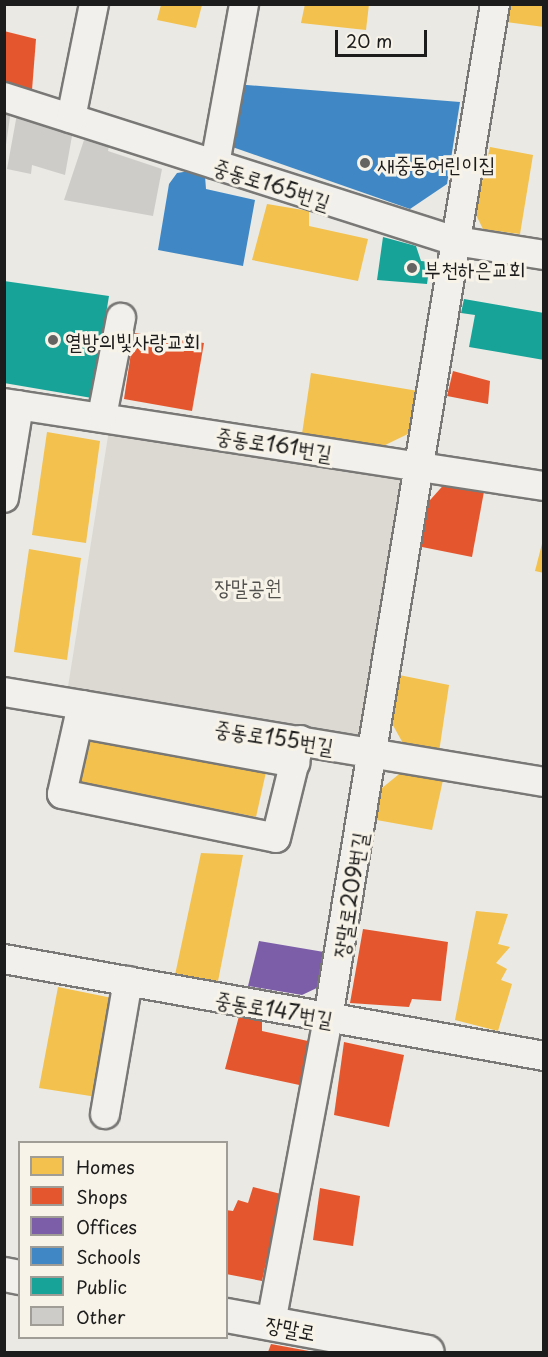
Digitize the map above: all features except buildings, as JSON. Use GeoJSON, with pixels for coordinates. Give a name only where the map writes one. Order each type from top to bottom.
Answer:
{"type":"FeatureCollection","features":[{"type":"Feature","properties":{"kind":"street"},"geometry":{"type":"LineString","coordinates":[[70,118],[94,4]]}},
{"type":"Feature","properties":{"kind":"street"},"geometry":{"type":"LineString","coordinates":[[215,164],[244,4]]}},
{"type":"Feature","properties":{"kind":"street","name":"장말로209번길"},"geometry":{"type":"LineString","coordinates":[[271,1323],[328,1018],[495,4]]}},
{"type":"Feature","properties":{"kind":"street","name":"중동로165번길"},"geometry":{"type":"LineString","coordinates":[[4,97],[456,241],[543,255]]}},
{"type":"Feature","properties":{"kind":"street"},"geometry":{"type":"LineString","coordinates":[[102,417],[121,318]]}},
{"type":"Feature","properties":{"kind":"street"},"geometry":{"type":"LineString","coordinates":[[4,498],[12,404]]}},
{"type":"Feature","properties":{"kind":"street","name":"중동로161번길"},"geometry":{"type":"LineString","coordinates":[[12,404],[419,465],[543,486]]}},
{"type":"Feature","properties":{"kind":"street","name":"중동로155번길"},"geometry":{"type":"LineString","coordinates":[[4,692],[80,714],[184,735],[298,752],[372,753],[543,782]]}},
{"type":"Feature","properties":{"kind":"street"},"geometry":{"type":"LineString","coordinates":[[80,714],[62,794],[276,838],[298,752]]}},
{"type":"Feature","properties":{"kind":"street","name":"중동로147번길"},"geometry":{"type":"LineString","coordinates":[[4,958],[543,1056]]}},
{"type":"Feature","properties":{"kind":"street"},"geometry":{"type":"LineString","coordinates":[[105,1114],[128,981]]}},
{"type":"Feature","properties":{"kind":"street","name":"장말로"},"geometry":{"type":"LineString","coordinates":[[228,1315],[427,1353]]}},
{"type":"Feature","properties":{"kind":"shaded area","name":"장말공원"},"geometry":{"type":"Polygon","coordinates":[[[109,430],[405,474],[362,739],[67,693],[109,430]]]}},
{"type":"Feature","properties":{"kind":"place","name":"새중동어린이집"},"geometry":{"type":"Point","coordinates":[365,163]}},
{"type":"Feature","properties":{"kind":"place","name":"부천하은교회"},"geometry":{"type":"Point","coordinates":[412,268]}},
{"type":"Feature","properties":{"kind":"place","name":"열방의빛사랑교회"},"geometry":{"type":"Point","coordinates":[53,340]}}]}
